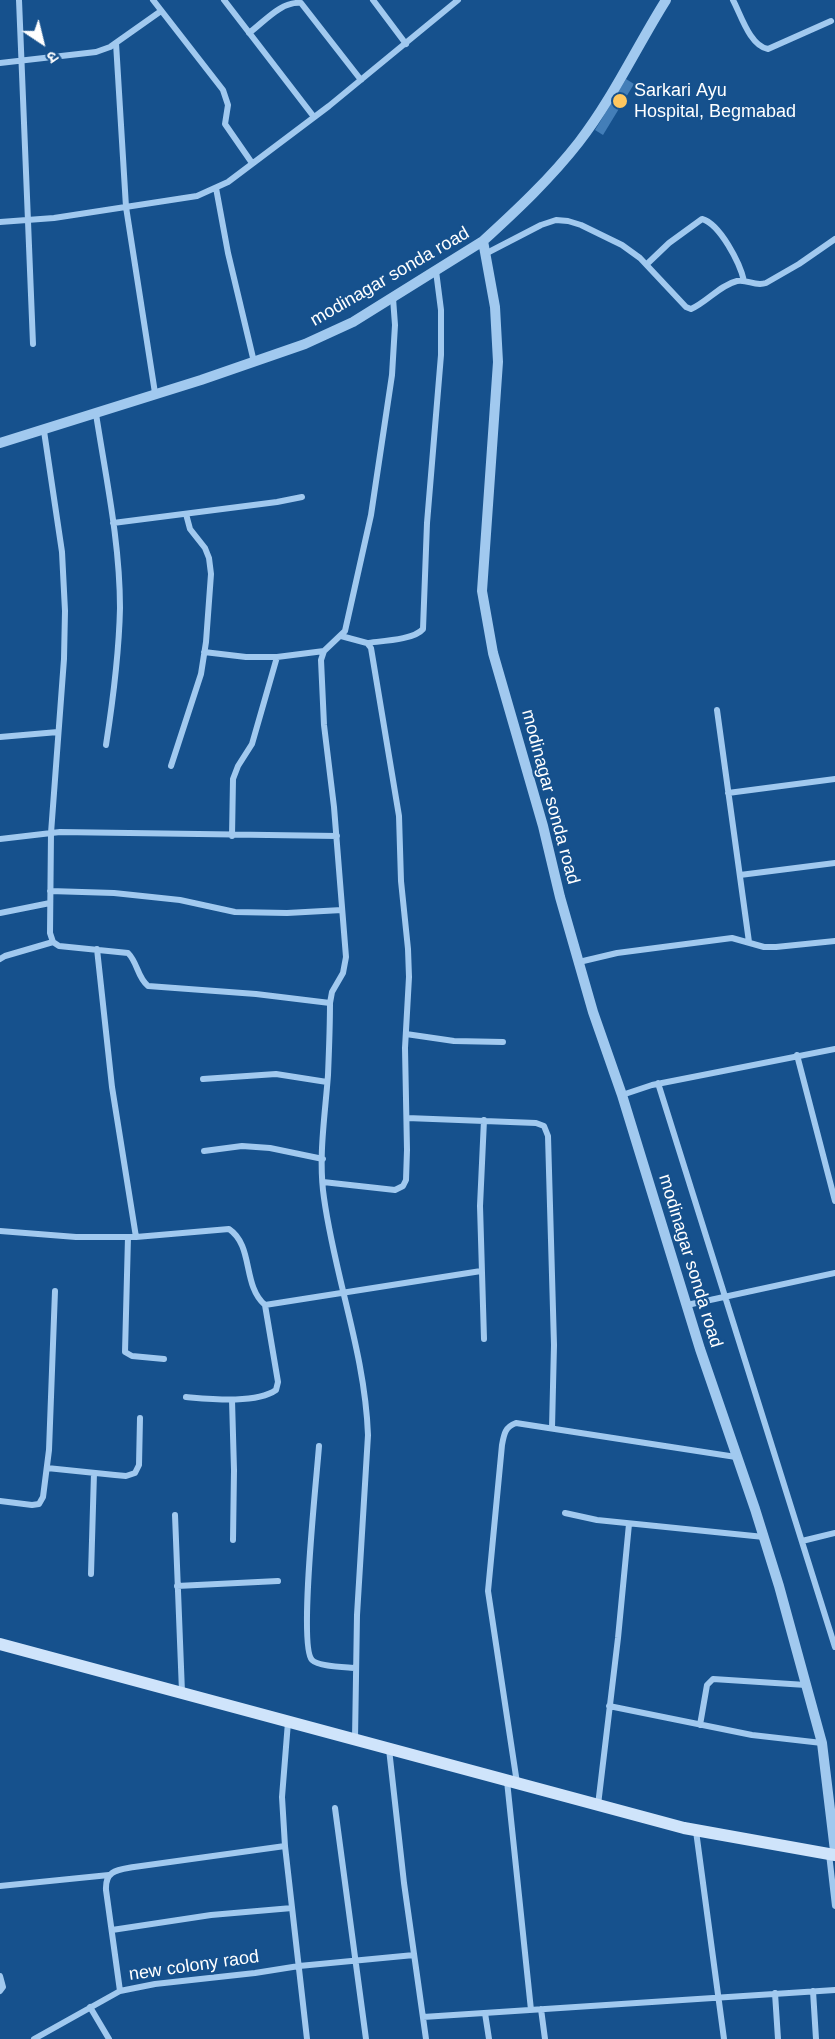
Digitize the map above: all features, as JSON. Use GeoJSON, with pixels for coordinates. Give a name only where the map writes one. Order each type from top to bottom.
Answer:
{"type":"FeatureCollection","features":[{"type":"Feature","properties":{"kind":"main road"},"geometry":{"type":"LineString","coordinates":[[0,1644],[696,1830],[833,1853]]}},
{"type":"Feature","properties":{"kind":"street"},"geometry":{"type":"LineString","coordinates":[[19,0],[33,344]]}},
{"type":"Feature","properties":{"kind":"street"},"geometry":{"type":"LineString","coordinates":[[153,0],[223,90],[228,105],[225,124],[252,163]]}},
{"type":"Feature","properties":{"kind":"street"},"geometry":{"type":"LineString","coordinates":[[224,0],[314,117]]}},
{"type":"Feature","properties":{"kind":"street"},"geometry":{"type":"LineString","coordinates":[[373,0],[405,44]]}},
{"type":"Feature","properties":{"kind":"street"},"geometry":{"type":"LineString","coordinates":[[0,222],[29,220],[197,196],[216,188],[314,117],[458,0]]}},
{"type":"Feature","properties":{"kind":"street"},"geometry":{"type":"LineString","coordinates":[[483,241],[551,175],[580,141],[666,0]]}},
{"type":"Feature","properties":{"kind":"street"},"geometry":{"type":"LineString","coordinates":[[733,0],[755,42],[768,50],[831,21]]}},
{"type":"Feature","properties":{"kind":"street"},"geometry":{"type":"LineString","coordinates":[[249,33],[283,6],[292,2],[301,3],[361,80]]}},
{"type":"Feature","properties":{"kind":"street"},"geometry":{"type":"LineString","coordinates":[[0,63],[96,52],[116,43],[161,11]]}},
{"type":"Feature","properties":{"kind":"street"},"geometry":{"type":"LineString","coordinates":[[116,43],[126,207],[156,393]]}},
{"type":"Feature","properties":{"kind":"street"},"geometry":{"type":"LineString","coordinates":[[216,188],[228,253],[254,362]]}},
{"type":"Feature","properties":{"kind":"street"},"geometry":{"type":"LineString","coordinates":[[647,264],[669,243],[702,219],[711,224],[734,255],[741,267],[744,281]]}},
{"type":"Feature","properties":{"kind":"street"},"geometry":{"type":"LineString","coordinates":[[485,254],[541,225],[556,220],[568,221],[581,225],[622,246],[647,264],[686,307],[691,309],[731,284],[744,281],[760,285],[766,283],[835,239]]}},
{"type":"Feature","properties":{"kind":"street","name":"modinagar sonda road"},"geometry":{"type":"LineString","coordinates":[[0,443],[254,362],[328,334],[393,298],[483,241],[495,307],[498,362],[482,591],[493,653],[596,1022],[625,1093],[687,1305],[764,1537],[806,1685],[822,1743],[833,1853]]}},
{"type":"Feature","properties":{"kind":"street"},"geometry":{"type":"LineString","coordinates":[[341,636],[367,643],[419,634],[423,629],[427,523],[441,355],[441,310],[436,271]]}},
{"type":"Feature","properties":{"kind":"street"},"geometry":{"type":"LineString","coordinates":[[204,652],[246,657],[277,657],[324,651],[345,631],[371,515],[392,375],[393,298]]}},
{"type":"Feature","properties":{"kind":"street"},"geometry":{"type":"LineString","coordinates":[[96,414],[113,523],[120,608],[106,745]]}},
{"type":"Feature","properties":{"kind":"street"},"geometry":{"type":"LineString","coordinates":[[44,430],[62,552],[64,587],[64,659],[51,834],[50,933],[53,942],[59,946],[128,953],[134,959],[142,981],[148,986],[256,994],[330,1003]]}},
{"type":"Feature","properties":{"kind":"street"},"geometry":{"type":"LineString","coordinates":[[113,523],[303,497]]}},
{"type":"Feature","properties":{"kind":"street"},"geometry":{"type":"LineString","coordinates":[[171,766],[201,674],[210,574],[209,558],[205,548],[190,529],[186,514]]}},
{"type":"Feature","properties":{"kind":"street"},"geometry":{"type":"LineString","coordinates":[[323,1182],[395,1190],[403,1186],[406,1180],[406,1034],[409,977],[399,816],[375,664],[371,648],[367,643]]}},
{"type":"Feature","properties":{"kind":"street"},"geometry":{"type":"LineString","coordinates":[[324,651],[321,667],[324,725],[337,836],[346,957],[343,973],[332,992],[330,1003],[322,1158],[323,1196],[355,1334],[364,1388],[368,1435],[357,1615],[355,1740]]}},
{"type":"Feature","properties":{"kind":"street"},"geometry":{"type":"LineString","coordinates":[[232,836],[233,779],[238,766],[252,744],[277,657]]}},
{"type":"Feature","properties":{"kind":"street"},"geometry":{"type":"LineString","coordinates":[[717,710],[749,942]]}},
{"type":"Feature","properties":{"kind":"street"},"geometry":{"type":"LineString","coordinates":[[0,737],[58,732]]}},
{"type":"Feature","properties":{"kind":"street"},"geometry":{"type":"LineString","coordinates":[[728,793],[835,779]]}},
{"type":"Feature","properties":{"kind":"street"},"geometry":{"type":"LineString","coordinates":[[0,839],[51,834],[337,836]]}},
{"type":"Feature","properties":{"kind":"street"},"geometry":{"type":"LineString","coordinates":[[740,875],[835,863]]}},
{"type":"Feature","properties":{"kind":"street"},"geometry":{"type":"LineString","coordinates":[[50,891],[114,893],[180,900],[235,912],[287,913],[342,910]]}},
{"type":"Feature","properties":{"kind":"street"},"geometry":{"type":"LineString","coordinates":[[0,913],[50,903]]}},
{"type":"Feature","properties":{"kind":"street"},"geometry":{"type":"LineString","coordinates":[[579,962],[617,953],[732,938],[776,947],[835,941]]}},
{"type":"Feature","properties":{"kind":"street"},"geometry":{"type":"LineString","coordinates":[[0,959],[53,942]]}},
{"type":"Feature","properties":{"kind":"street"},"geometry":{"type":"LineString","coordinates":[[97,949],[112,1087],[136,1237]]}},
{"type":"Feature","properties":{"kind":"street"},"geometry":{"type":"LineString","coordinates":[[406,1034],[454,1041],[503,1042]]}},
{"type":"Feature","properties":{"kind":"street"},"geometry":{"type":"LineString","coordinates":[[625,1093],[655,1084],[835,1049]]}},
{"type":"Feature","properties":{"kind":"street"},"geometry":{"type":"LineString","coordinates":[[798,1055],[835,1201]]}},
{"type":"Feature","properties":{"kind":"street"},"geometry":{"type":"LineString","coordinates":[[203,1079],[276,1074],[327,1082]]}},
{"type":"Feature","properties":{"kind":"street"},"geometry":{"type":"LineString","coordinates":[[655,1084],[725,1296],[835,1647]]}},
{"type":"Feature","properties":{"kind":"street"},"geometry":{"type":"LineString","coordinates":[[407,1118],[536,1123],[544,1126],[548,1136],[554,1346],[552,1428]]}},
{"type":"Feature","properties":{"kind":"street"},"geometry":{"type":"LineString","coordinates":[[484,1120],[480,1206],[484,1339]]}},
{"type":"Feature","properties":{"kind":"street"},"geometry":{"type":"LineString","coordinates":[[204,1151],[242,1146],[261,1147],[322,1158]]}},
{"type":"Feature","properties":{"kind":"street"},"geometry":{"type":"LineString","coordinates":[[0,1231],[76,1237],[136,1237],[229,1229],[236,1234],[243,1245],[258,1299],[265,1305],[278,1382],[276,1390],[270,1394],[232,1400],[186,1397]]}},
{"type":"Feature","properties":{"kind":"street"},"geometry":{"type":"LineString","coordinates":[[128,1237],[125,1352],[132,1356],[164,1359]]}},
{"type":"Feature","properties":{"kind":"street"},"geometry":{"type":"LineString","coordinates":[[265,1305],[481,1271]]}},
{"type":"Feature","properties":{"kind":"street"},"geometry":{"type":"LineString","coordinates":[[687,1305],[835,1273]]}},
{"type":"Feature","properties":{"kind":"street"},"geometry":{"type":"LineString","coordinates":[[0,1501],[32,1505],[39,1504],[43,1497],[53,1384],[52,1342],[56,1292]]}},
{"type":"Feature","properties":{"kind":"street"},"geometry":{"type":"LineString","coordinates":[[232,1400],[233,1540]]}},
{"type":"Feature","properties":{"kind":"street"},"geometry":{"type":"LineString","coordinates":[[47,1468],[126,1476],[135,1473],[139,1466],[140,1418]]}},
{"type":"Feature","properties":{"kind":"street"},"geometry":{"type":"LineString","coordinates":[[531,2010],[517,1896],[512,1782],[488,1591],[504,1433],[508,1426],[516,1423],[736,1457]]}},
{"type":"Feature","properties":{"kind":"street"},"geometry":{"type":"LineString","coordinates":[[319,1446],[307,1597],[307,1650],[310,1659],[316,1663],[356,1668]]}},
{"type":"Feature","properties":{"kind":"street"},"geometry":{"type":"LineString","coordinates":[[91,1574],[94,1473]]}},
{"type":"Feature","properties":{"kind":"street"},"geometry":{"type":"LineString","coordinates":[[565,1513],[628,1524],[764,1537]]}},
{"type":"Feature","properties":{"kind":"street"},"geometry":{"type":"LineString","coordinates":[[175,1515],[182,1693]]}},
{"type":"Feature","properties":{"kind":"street"},"geometry":{"type":"LineString","coordinates":[[598,1805],[618,1638],[628,1524]]}},
{"type":"Feature","properties":{"kind":"street"},"geometry":{"type":"LineString","coordinates":[[802,1541],[835,1533]]}},
{"type":"Feature","properties":{"kind":"street"},"geometry":{"type":"LineString","coordinates":[[177,1586],[278,1581]]}},
{"type":"Feature","properties":{"kind":"street"},"geometry":{"type":"LineString","coordinates":[[700,1725],[707,1685],[713,1679],[806,1685]]}},
{"type":"Feature","properties":{"kind":"street"},"geometry":{"type":"LineString","coordinates":[[609,1706],[752,1735],[822,1743]]}},
{"type":"Feature","properties":{"kind":"street"},"geometry":{"type":"LineString","coordinates":[[288,1722],[282,1797],[285,1846],[307,2039]]}},
{"type":"Feature","properties":{"kind":"street"},"geometry":{"type":"LineString","coordinates":[[389,1749],[404,1883],[426,2039]]}},
{"type":"Feature","properties":{"kind":"street"},"geometry":{"type":"LineString","coordinates":[[335,1808],[366,2039]]}},
{"type":"Feature","properties":{"kind":"street"},"geometry":{"type":"LineString","coordinates":[[696,1830],[724,2039]]}},
{"type":"Feature","properties":{"kind":"street"},"geometry":{"type":"LineString","coordinates":[[0,1886],[109,1875],[118,1870],[134,1867],[285,1846]]}},
{"type":"Feature","properties":{"kind":"street"},"geometry":{"type":"LineString","coordinates":[[833,1853],[835,1906]]}},
{"type":"Feature","properties":{"kind":"street"},"geometry":{"type":"LineString","coordinates":[[109,1875],[106,1881],[120,1991]]}},
{"type":"Feature","properties":{"kind":"street"},"geometry":{"type":"LineString","coordinates":[[112,1930],[211,1915],[292,1908]]}},
{"type":"Feature","properties":{"kind":"street","name":"new colony raod"},"geometry":{"type":"LineString","coordinates":[[38,2038],[120,1991],[155,1984],[299,1966],[414,1955]]}},
{"type":"Feature","properties":{"kind":"street"},"geometry":{"type":"LineString","coordinates":[[0,1976],[3,1987],[0,1990]]}},
{"type":"Feature","properties":{"kind":"street"},"geometry":{"type":"LineString","coordinates":[[423,2017],[835,1990]]}},
{"type":"Feature","properties":{"kind":"street"},"geometry":{"type":"LineString","coordinates":[[813,1991],[816,2039]]}},
{"type":"Feature","properties":{"kind":"street"},"geometry":{"type":"LineString","coordinates":[[776,1993],[778,2039]]}},
{"type":"Feature","properties":{"kind":"street"},"geometry":{"type":"LineString","coordinates":[[90,2007],[109,2039]]}},
{"type":"Feature","properties":{"kind":"street"},"geometry":{"type":"LineString","coordinates":[[541,2009],[545,2039]]}},
{"type":"Feature","properties":{"kind":"street"},"geometry":{"type":"LineString","coordinates":[[485,2013],[489,2039]]}},
{"type":"Feature","properties":{"kind":"building"},"geometry":{"type":"Polygon","coordinates":[[[626,79],[634,84],[603,135],[595,130],[626,79]]]}},
{"type":"Feature","properties":{"kind":"place","name":"Sarkari Ayu Hospital, Begmabad"},"geometry":{"type":"Point","coordinates":[620,101]}}]}
